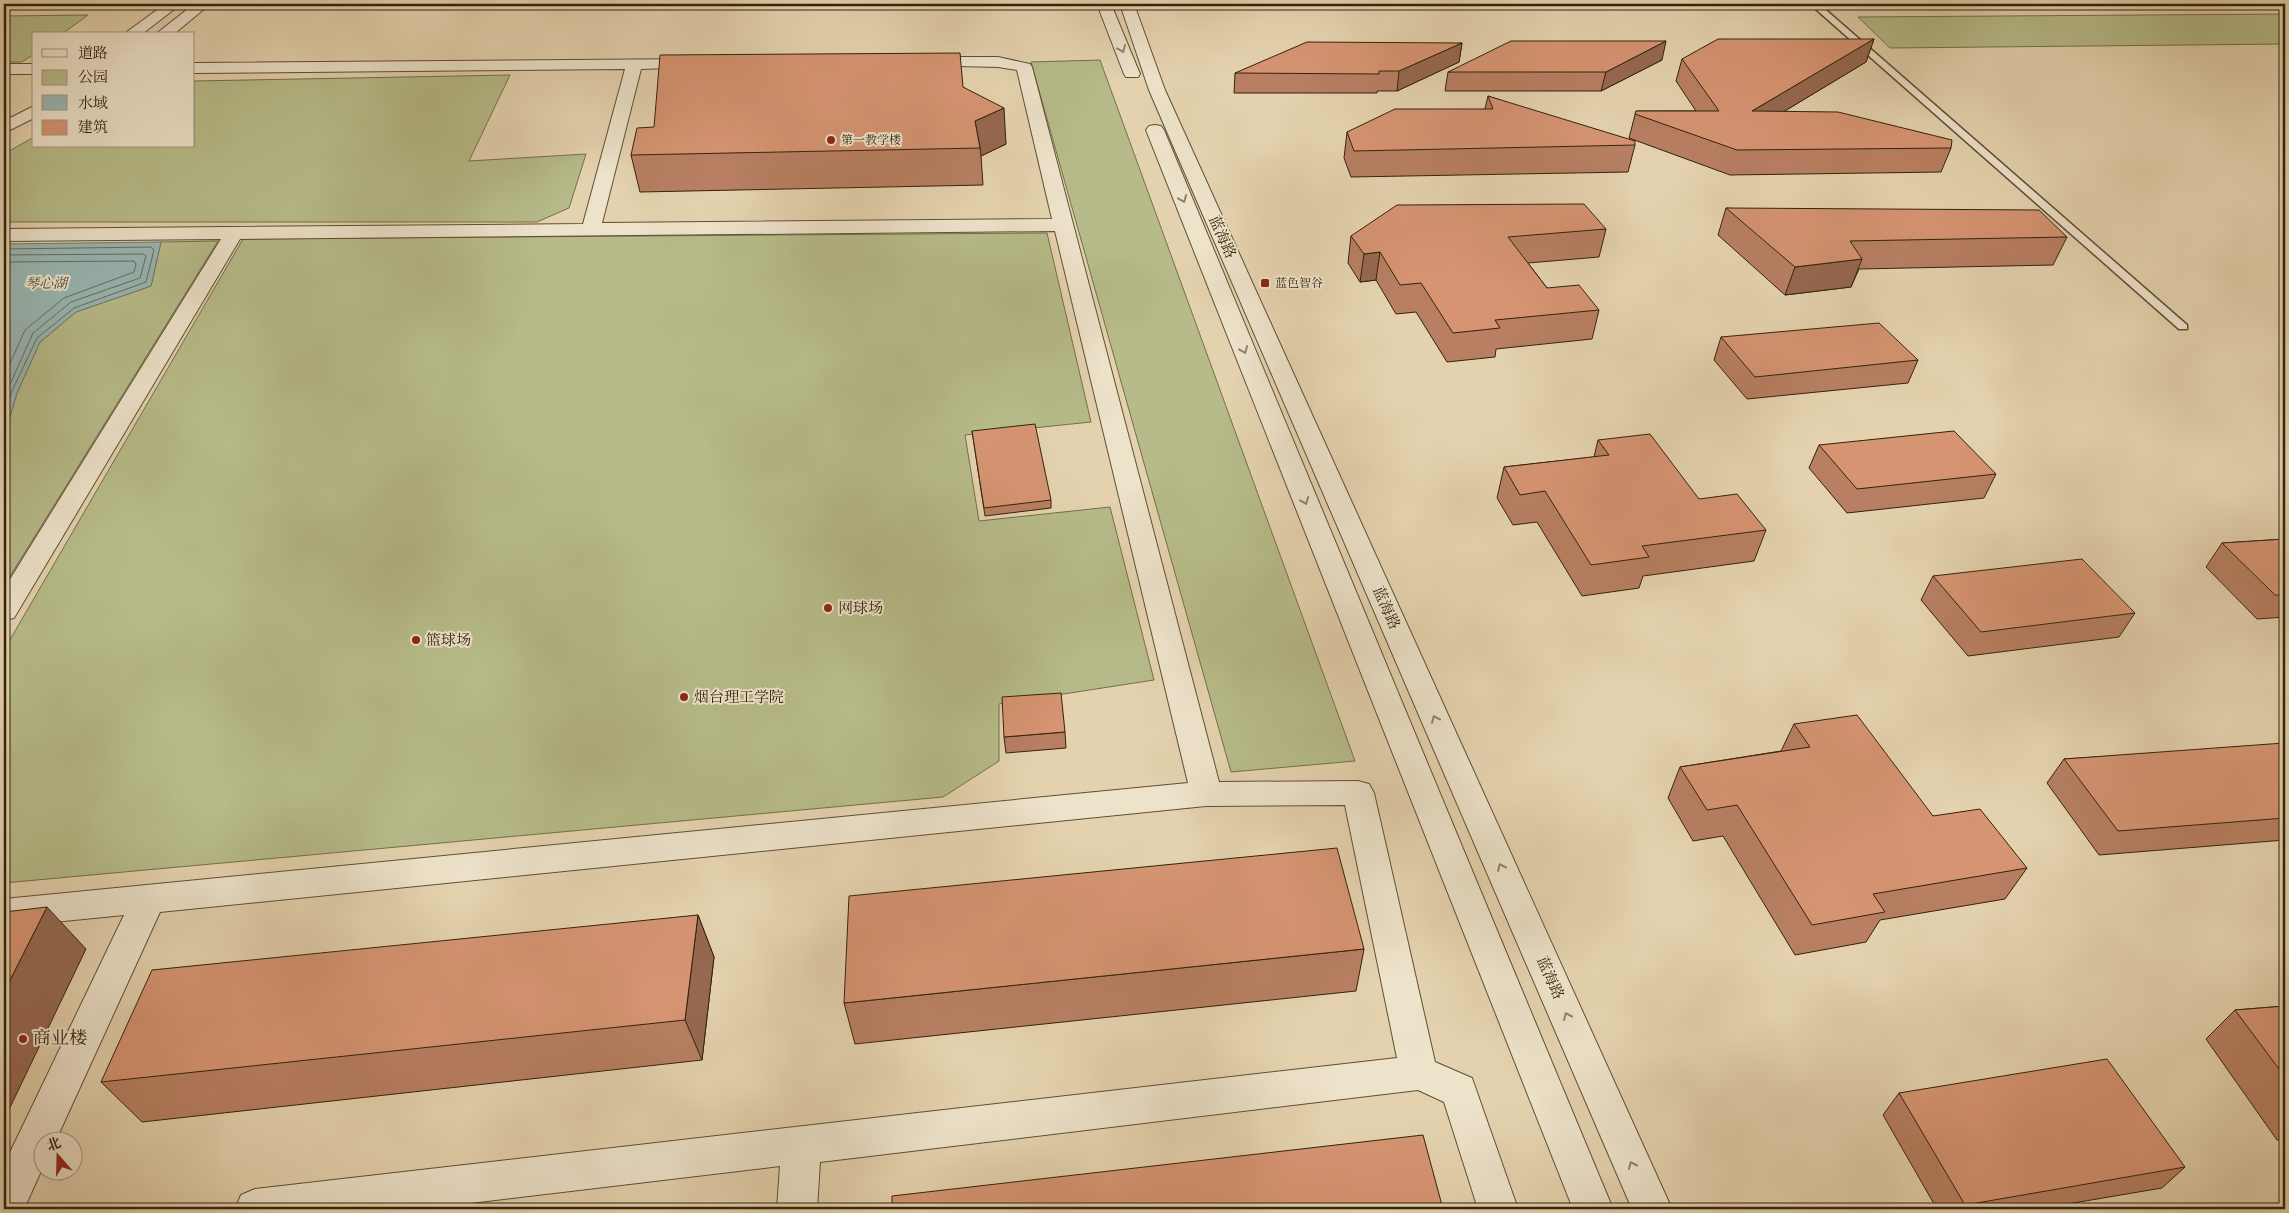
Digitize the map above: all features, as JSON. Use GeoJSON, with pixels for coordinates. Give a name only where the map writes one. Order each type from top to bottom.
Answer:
{"type":"FeatureCollection","features":[{"type":"Feature","properties":{"kind":"street"},"geometry":{"type":"LineString","coordinates":[[135,32],[174,4]]}},
{"type":"Feature","properties":{"kind":"street"},"geometry":{"type":"LineString","coordinates":[[167,32],[203,4]]}},
{"type":"Feature","properties":{"kind":"street","name":"蓝海路"},"geometry":{"type":"LineString","coordinates":[[1104,4],[1593,1209]]}},
{"type":"Feature","properties":{"kind":"street","name":"蓝海路"},"geometry":{"type":"LineString","coordinates":[[1127,4],[1157,90],[1652,1209]]}},
{"type":"Feature","properties":{"kind":"street"},"geometry":{"type":"LineString","coordinates":[[900,63],[998,62],[1024,67],[1206,794]]}},
{"type":"Feature","properties":{"kind":"street"},"geometry":{"type":"LineString","coordinates":[[591,229],[634,64]]}},
{"type":"Feature","properties":{"kind":"street"},"geometry":{"type":"LineString","coordinates":[[195,68],[722,64]]}},
{"type":"Feature","properties":{"kind":"street"},"geometry":{"type":"LineString","coordinates":[[4,69],[32,69]]}},
{"type":"Feature","properties":{"kind":"street"},"geometry":{"type":"LineString","coordinates":[[4,112],[32,97]]}},
{"type":"Feature","properties":{"kind":"street"},"geometry":{"type":"LineString","coordinates":[[4,128],[32,113]]}},
{"type":"Feature","properties":{"kind":"street"},"geometry":{"type":"LineString","coordinates":[[4,235],[1064,225]]}},
{"type":"Feature","properties":{"kind":"street"},"geometry":{"type":"LineString","coordinates":[[4,611],[234,232]]}},
{"type":"Feature","properties":{"kind":"street"},"geometry":{"type":"LineString","coordinates":[[4,913],[1206,794],[1358,793],[1420,1073]]}},
{"type":"Feature","properties":{"kind":"street"},"geometry":{"type":"LineString","coordinates":[[4,1208],[149,899]]}},
{"type":"Feature","properties":{"kind":"street"},"geometry":{"type":"LineString","coordinates":[[255,1209],[1420,1073],[1459,1090],[1498,1209]]}},
{"type":"Feature","properties":{"kind":"street"},"geometry":{"type":"LineString","coordinates":[[797,1209],[801,1145]]}},
{"type":"Feature","properties":{"kind":"lane"},"geometry":{"type":"LineString","coordinates":[[1814,4],[2183,327]]}},
{"type":"Feature","properties":{"kind":"green space"},"geometry":{"type":"Polygon","coordinates":[[[2285,14],[2285,44],[1890,48],[1858,17],[2285,14]]]}},
{"type":"Feature","properties":{"kind":"green space"},"geometry":{"type":"Polygon","coordinates":[[[88,15],[65,32],[32,32],[32,55],[22,62],[4,62],[4,16],[88,15]]]}},
{"type":"Feature","properties":{"kind":"green space"},"geometry":{"type":"Polygon","coordinates":[[[1100,60],[1355,761],[1231,772],[1031,62],[1100,60]]]}},
{"type":"Feature","properties":{"kind":"green space"},"geometry":{"type":"Polygon","coordinates":[[[510,75],[469,161],[586,154],[569,208],[537,222],[4,222],[4,154],[32,138],[32,148],[195,148],[195,81],[510,75]]]}},
{"type":"Feature","properties":{"kind":"green space"},"geometry":{"type":"Polygon","coordinates":[[[1047,233],[1091,422],[965,435],[979,521],[1110,507],[1154,680],[999,704],[999,761],[943,797],[4,883],[4,650],[243,239],[1047,233]]]}},
{"type":"Feature","properties":{"kind":"green space"},"geometry":{"type":"Polygon","coordinates":[[[218,241],[4,586],[4,429],[7,427],[17,393],[40,342],[76,312],[151,286],[161,242],[218,241]]]}},
{"type":"Feature","properties":{"kind":"water","name":"琴心湖"},"geometry":{"type":"Polygon","coordinates":[[[161,242],[151,286],[76,312],[40,342],[17,393],[7,427],[4,429],[4,244],[161,242]]]}},
{"type":"Feature","properties":{"kind":"building"},"geometry":{"type":"Polygon","coordinates":[[[1718,39],[1874,39],[1752,111],[1838,112],[1952,140],[1951,148],[1737,150],[1635,114],[1636,111],[1719,111],[1682,59],[1718,39]]]}},
{"type":"Feature","properties":{"kind":"building"},"geometry":{"type":"Polygon","coordinates":[[[1511,41],[1666,41],[1606,72],[1448,72],[1511,41]]]}},
{"type":"Feature","properties":{"kind":"building"},"geometry":{"type":"Polygon","coordinates":[[[1307,42],[1462,43],[1399,71],[1379,71],[1379,74],[1235,73],[1307,42]]]}},
{"type":"Feature","properties":{"kind":"building"},"geometry":{"type":"Polygon","coordinates":[[[960,53],[963,87],[1004,108],[975,121],[980,148],[631,155],[637,128],[654,127],[660,55],[960,53]]]}},
{"type":"Feature","properties":{"kind":"building"},"geometry":{"type":"Polygon","coordinates":[[[1488,96],[1635,141],[1635,145],[1354,151],[1347,132],[1395,109],[1493,109],[1488,96]]]}},
{"type":"Feature","properties":{"kind":"building"},"geometry":{"type":"Polygon","coordinates":[[[1584,204],[1606,229],[1508,237],[1547,288],[1579,285],[1599,310],[1495,320],[1500,328],[1453,333],[1421,283],[1400,285],[1380,252],[1364,254],[1351,236],[1397,205],[1584,204]]]}},
{"type":"Feature","properties":{"kind":"building"},"geometry":{"type":"Polygon","coordinates":[[[1726,208],[2039,210],[2067,237],[1850,241],[1862,259],[1795,267],[1726,208]]]}},
{"type":"Feature","properties":{"kind":"building"},"geometry":{"type":"Polygon","coordinates":[[[1879,323],[1918,360],[1755,377],[1721,337],[1879,323]]]}},
{"type":"Feature","properties":{"kind":"building"},"geometry":{"type":"Polygon","coordinates":[[[1035,424],[1051,500],[984,508],[972,431],[1035,424]]]}},
{"type":"Feature","properties":{"kind":"building"},"geometry":{"type":"Polygon","coordinates":[[[1954,431],[1996,474],[1857,489],[1819,445],[1954,431]]]}},
{"type":"Feature","properties":{"kind":"building"},"geometry":{"type":"Polygon","coordinates":[[[1650,434],[1699,499],[1737,494],[1766,530],[1642,546],[1649,557],[1591,565],[1545,491],[1520,495],[1504,467],[1609,455],[1598,440],[1650,434]]]}},
{"type":"Feature","properties":{"kind":"building"},"geometry":{"type":"Polygon","coordinates":[[[2285,539],[2285,595],[2275,595],[2222,543],[2285,539]]]}},
{"type":"Feature","properties":{"kind":"building"},"geometry":{"type":"Polygon","coordinates":[[[2082,559],[2135,613],[1981,632],[1933,576],[2082,559]]]}},
{"type":"Feature","properties":{"kind":"building"},"geometry":{"type":"Polygon","coordinates":[[[1061,693],[1065,732],[1004,737],[1002,697],[1061,693]]]}},
{"type":"Feature","properties":{"kind":"building"},"geometry":{"type":"Polygon","coordinates":[[[1857,715],[1933,816],[1980,809],[2027,868],[1873,894],[1885,912],[1812,925],[1737,805],[1707,810],[1680,767],[1810,747],[1794,724],[1857,715]]]}},
{"type":"Feature","properties":{"kind":"building"},"geometry":{"type":"Polygon","coordinates":[[[2284,743],[2285,818],[2118,831],[2064,759],[2284,743]]]}},
{"type":"Feature","properties":{"kind":"building"},"geometry":{"type":"Polygon","coordinates":[[[1337,848],[1364,949],[844,1003],[849,896],[1337,848]]]}},
{"type":"Feature","properties":{"kind":"building"},"geometry":{"type":"Polygon","coordinates":[[[47,907],[4,992],[4,912],[47,907]]]}},
{"type":"Feature","properties":{"kind":"building"},"geometry":{"type":"Polygon","coordinates":[[[698,915],[685,1020],[101,1082],[152,970],[698,915]]]}},
{"type":"Feature","properties":{"kind":"building"},"geometry":{"type":"Polygon","coordinates":[[[2285,1006],[2285,1077],[2235,1010],[2285,1006]]]}},
{"type":"Feature","properties":{"kind":"building"},"geometry":{"type":"Polygon","coordinates":[[[2107,1059],[2185,1167],[1965,1205],[1899,1093],[2107,1059]]]}},
{"type":"Feature","properties":{"kind":"building"},"geometry":{"type":"Polygon","coordinates":[[[1423,1135],[1443,1209],[892,1209],[892,1196],[1423,1135]]]}},
{"type":"Feature","properties":{"kind":"place","name":"第一教学楼"},"geometry":{"type":"Point","coordinates":[831,140]}},
{"type":"Feature","properties":{"kind":"place","name":"蓝色智谷"},"geometry":{"type":"Point","coordinates":[1265,283]}},
{"type":"Feature","properties":{"kind":"place","name":"网球场"},"geometry":{"type":"Point","coordinates":[828,608]}},
{"type":"Feature","properties":{"kind":"place","name":"篮球场"},"geometry":{"type":"Point","coordinates":[416,640]}},
{"type":"Feature","properties":{"kind":"place","name":"烟台理工学院"},"geometry":{"type":"Point","coordinates":[684,697]}},
{"type":"Feature","properties":{"kind":"place","name":"商业楼"},"geometry":{"type":"Point","coordinates":[23,1039]}}]}
